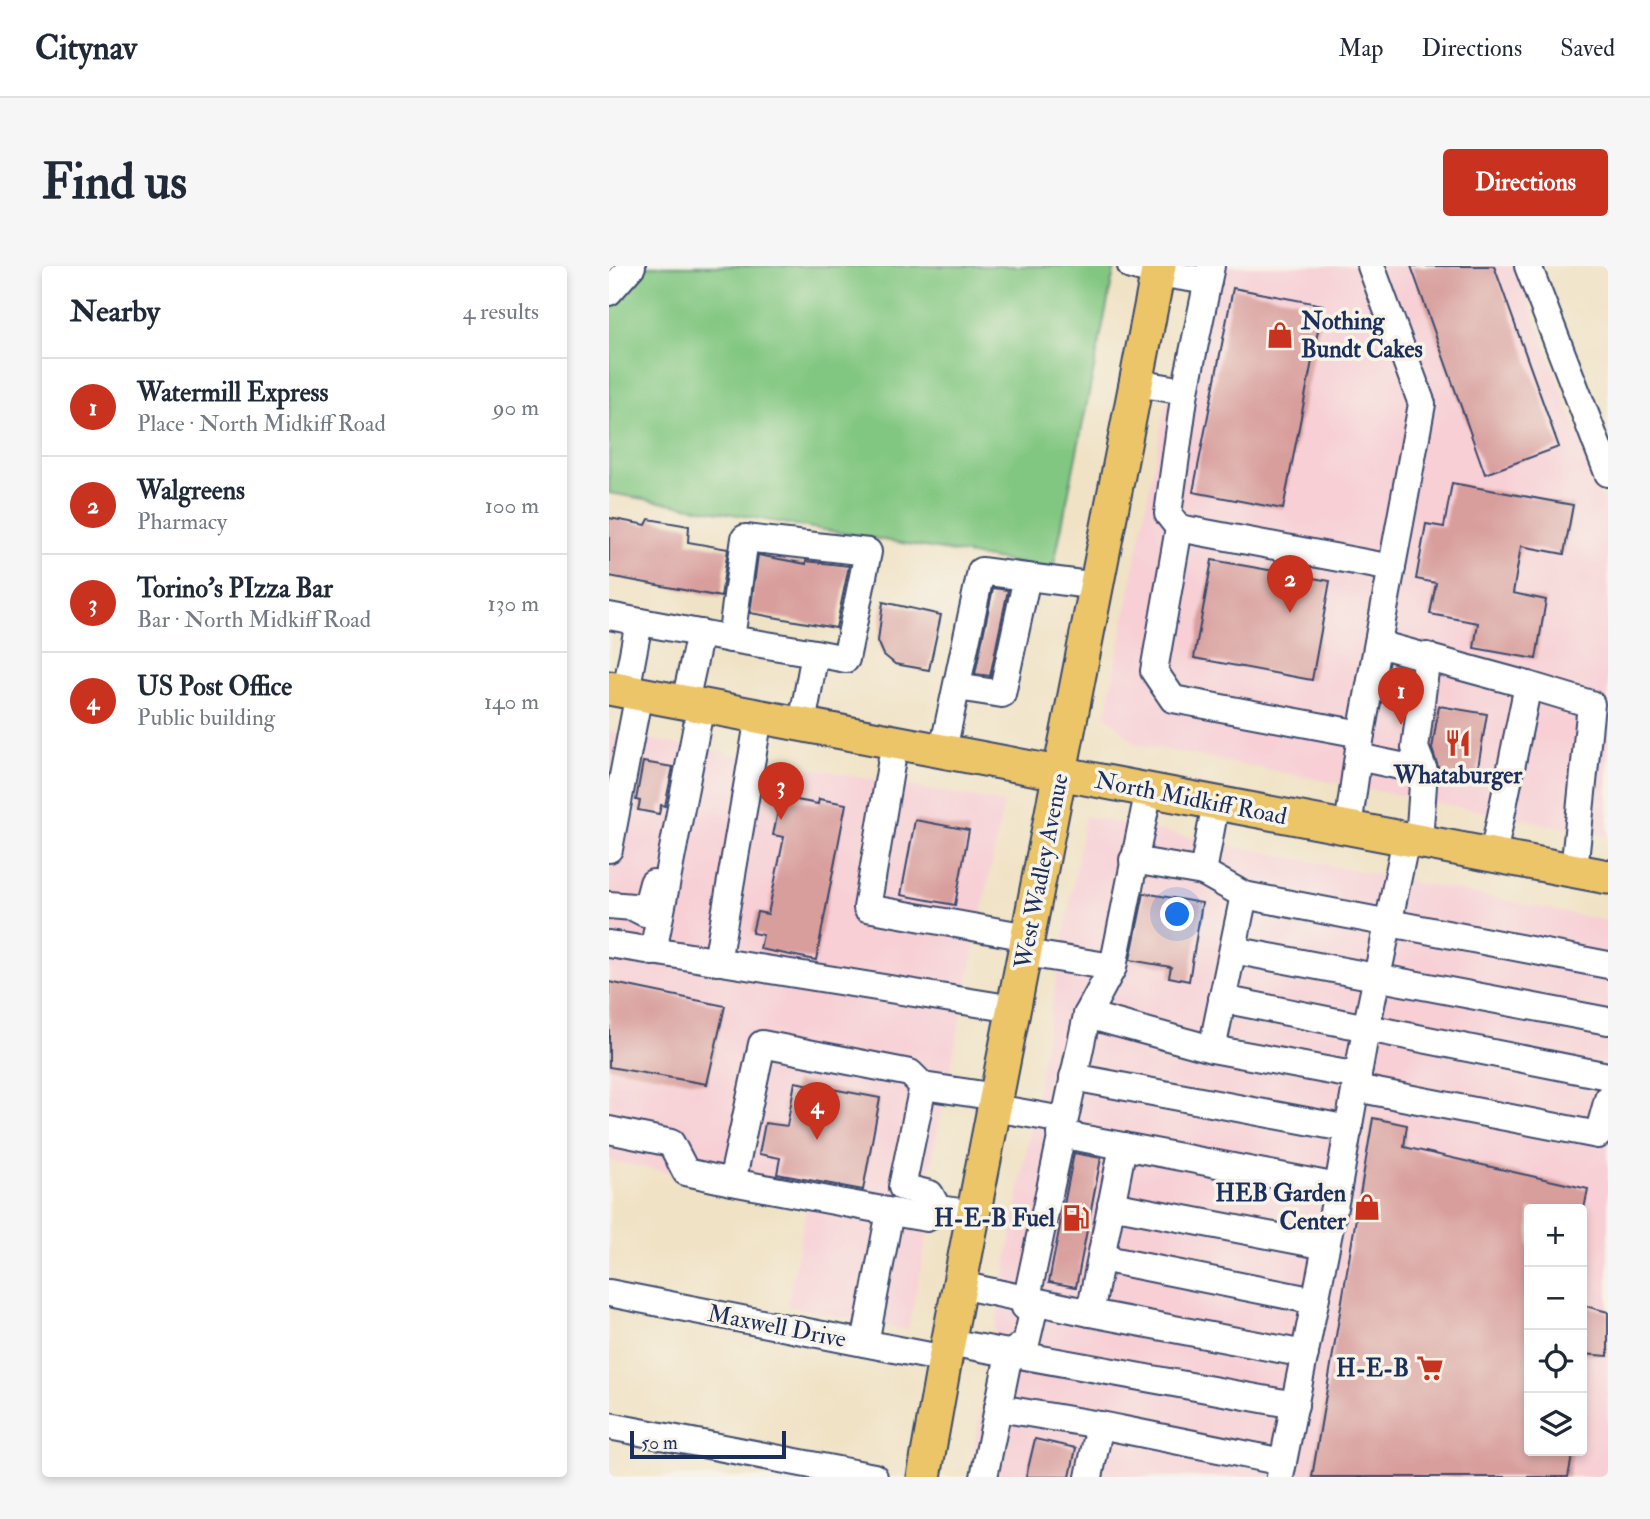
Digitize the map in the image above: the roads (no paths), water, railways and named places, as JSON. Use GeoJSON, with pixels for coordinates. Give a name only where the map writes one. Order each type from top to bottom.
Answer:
{"type":"FeatureCollection","features":[{"type":"Feature","properties":{"kind":"main road","name":"West Wadley Avenue"},"geometry":{"type":"LineString","coordinates":[[924,1477],[1136,383],[1149,268]]}},
{"type":"Feature","properties":{"kind":"main road","name":"North Midkiff Road"},"geometry":{"type":"LineString","coordinates":[[625,691],[1608,877]]}},
{"type":"Feature","properties":{"kind":"street"},"geometry":{"type":"LineString","coordinates":[[609,292],[632,266]]}},
{"type":"Feature","properties":{"kind":"street"},"geometry":{"type":"LineString","coordinates":[[1348,828],[1359,745],[1422,404],[1371,266]]}},
{"type":"Feature","properties":{"kind":"street"},"geometry":{"type":"LineString","coordinates":[[1528,266],[1608,473]]}},
{"type":"Feature","properties":{"kind":"street"},"geometry":{"type":"LineString","coordinates":[[1149,268],[1210,274],[1185,391],[1168,514],[1179,528],[1392,568]]}},
{"type":"Feature","properties":{"kind":"street"},"geometry":{"type":"LineString","coordinates":[[1136,383],[1185,391]]}},
{"type":"Feature","properties":{"kind":"street"},"geometry":{"type":"LineString","coordinates":[[1179,528],[1154,671],[1173,699],[1359,745],[1424,771]]}},
{"type":"Feature","properties":{"kind":"street"},"geometry":{"type":"LineString","coordinates":[[609,616],[731,639],[846,659],[868,552],[745,538],[731,639]]}},
{"type":"Feature","properties":{"kind":"street"},"geometry":{"type":"LineString","coordinates":[[943,750],[981,571],[1097,586]]}},
{"type":"Feature","properties":{"kind":"street"},"geometry":{"type":"LineString","coordinates":[[957,687],[1002,694],[1027,577]]}},
{"type":"Feature","properties":{"kind":"street"},"geometry":{"type":"LineString","coordinates":[[609,849],[625,691],[639,622]]}},
{"type":"Feature","properties":{"kind":"street"},"geometry":{"type":"LineString","coordinates":[[653,952],[690,765],[700,633]]}},
{"type":"Feature","properties":{"kind":"street"},"geometry":{"type":"LineString","coordinates":[[1378,644],[1591,704],[1574,871]]}},
{"type":"Feature","properties":{"kind":"street"},"geometry":{"type":"LineString","coordinates":[[802,724],[815,653]]}},
{"type":"Feature","properties":{"kind":"street"},"geometry":{"type":"LineString","coordinates":[[998,1408],[1100,1425],[1282,1470],[1338,1187],[1366,1028],[1389,923],[1413,840],[1424,771],[1415,748],[1427,656]]}},
{"type":"Feature","properties":{"kind":"street"},"geometry":{"type":"LineString","coordinates":[[1493,855],[1528,685]]}},
{"type":"Feature","properties":{"kind":"street"},"geometry":{"type":"LineString","coordinates":[[717,962],[759,717]]}},
{"type":"Feature","properties":{"kind":"street"},"geometry":{"type":"LineString","coordinates":[[895,741],[867,908],[1113,967]]}},
{"type":"Feature","properties":{"kind":"street"},"geometry":{"type":"LineString","coordinates":[[609,916],[634,921],[645,913],[680,772],[690,765]]}},
{"type":"Feature","properties":{"kind":"street"},"geometry":{"type":"LineString","coordinates":[[984,1477],[1009,1354],[1026,1343],[1033,1313],[1025,1307],[1073,1077],[1087,1014],[1113,967],[1149,789]]}},
{"type":"Feature","properties":{"kind":"street"},"geometry":{"type":"LineString","coordinates":[[1203,872],[1216,802]]}},
{"type":"Feature","properties":{"kind":"street"},"geometry":{"type":"LineString","coordinates":[[1133,860],[1203,872],[1244,895],[1608,965]]}},
{"type":"Feature","properties":{"kind":"street"},"geometry":{"type":"LineString","coordinates":[[1212,1049],[1244,895]]}},
{"type":"Feature","properties":{"kind":"street"},"geometry":{"type":"LineString","coordinates":[[609,905],[633,906],[645,913]]}},
{"type":"Feature","properties":{"kind":"street"},"geometry":{"type":"LineString","coordinates":[[609,944],[1014,1009]]}},
{"type":"Feature","properties":{"kind":"street"},"geometry":{"type":"LineString","coordinates":[[1233,950],[1608,1021]]}},
{"type":"Feature","properties":{"kind":"street"},"geometry":{"type":"LineString","coordinates":[[1222,999],[1608,1076]]}},
{"type":"Feature","properties":{"kind":"street"},"geometry":{"type":"LineString","coordinates":[[1087,1014],[1212,1049],[1605,1139],[1608,1099]]}},
{"type":"Feature","properties":{"kind":"street"},"geometry":{"type":"LineString","coordinates":[[733,1182],[762,1044],[910,1073],[923,1086],[996,1102],[1123,1146],[1338,1187]]}},
{"type":"Feature","properties":{"kind":"street"},"geometry":{"type":"LineString","coordinates":[[1073,1077],[1349,1129]]}},
{"type":"Feature","properties":{"kind":"street"},"geometry":{"type":"LineString","coordinates":[[923,1086],[902,1187],[930,1194],[938,1209]]}},
{"type":"Feature","properties":{"kind":"street"},"geometry":{"type":"LineString","coordinates":[[609,1130],[671,1143],[686,1172],[927,1218],[938,1209],[974,1214]]}},
{"type":"Feature","properties":{"kind":"street"},"geometry":{"type":"LineString","coordinates":[[1090,1313],[1123,1146]]}},
{"type":"Feature","properties":{"kind":"street"},"geometry":{"type":"LineString","coordinates":[[1111,1205],[1326,1246]]}},
{"type":"Feature","properties":{"kind":"street"},"geometry":{"type":"LineString","coordinates":[[865,1343],[890,1212]]}},
{"type":"Feature","properties":{"kind":"street"},"geometry":{"type":"LineString","coordinates":[[1101,1258],[1315,1301]]}},
{"type":"Feature","properties":{"kind":"street"},"geometry":{"type":"LineString","coordinates":[[960,1285],[1305,1354]]}},
{"type":"Feature","properties":{"kind":"street","name":"Maxwell Drive"},"geometry":{"type":"LineString","coordinates":[[609,1293],[865,1343],[1009,1354],[1294,1405]]}},
{"type":"Feature","properties":{"kind":"street"},"geometry":{"type":"LineString","coordinates":[[1095,1476],[1100,1425]]}},
{"type":"Feature","properties":{"kind":"street"},"geometry":{"type":"LineString","coordinates":[[609,1426],[874,1477]]}},
{"type":"Feature","properties":{"kind":"place","name":"Nothing Bundt Cakes"},"geometry":{"type":"Point","coordinates":[1280,335]}},
{"type":"Feature","properties":{"kind":"place","name":"Walgreens"},"geometry":{"type":"Point","coordinates":[1290,613]}},
{"type":"Feature","properties":{"kind":"place","name":"Watermill Express"},"geometry":{"type":"Point","coordinates":[1401,725]}},
{"type":"Feature","properties":{"kind":"place","name":"Whataburger"},"geometry":{"type":"Point","coordinates":[1458,743]}},
{"type":"Feature","properties":{"kind":"place","name":"Torino's PIzza Bar"},"geometry":{"type":"Point","coordinates":[781,820]}},
{"type":"Feature","properties":{"kind":"place","name":"US Post Office"},"geometry":{"type":"Point","coordinates":[817,1140]}},
{"type":"Feature","properties":{"kind":"place","name":"HEB Garden Center"},"geometry":{"type":"Point","coordinates":[1367,1207]}},
{"type":"Feature","properties":{"kind":"place","name":"H-E-B Fuel"},"geometry":{"type":"Point","coordinates":[1076,1218]}},
{"type":"Feature","properties":{"kind":"place","name":"H-E-B"},"geometry":{"type":"Point","coordinates":[1430,1368]}}]}
